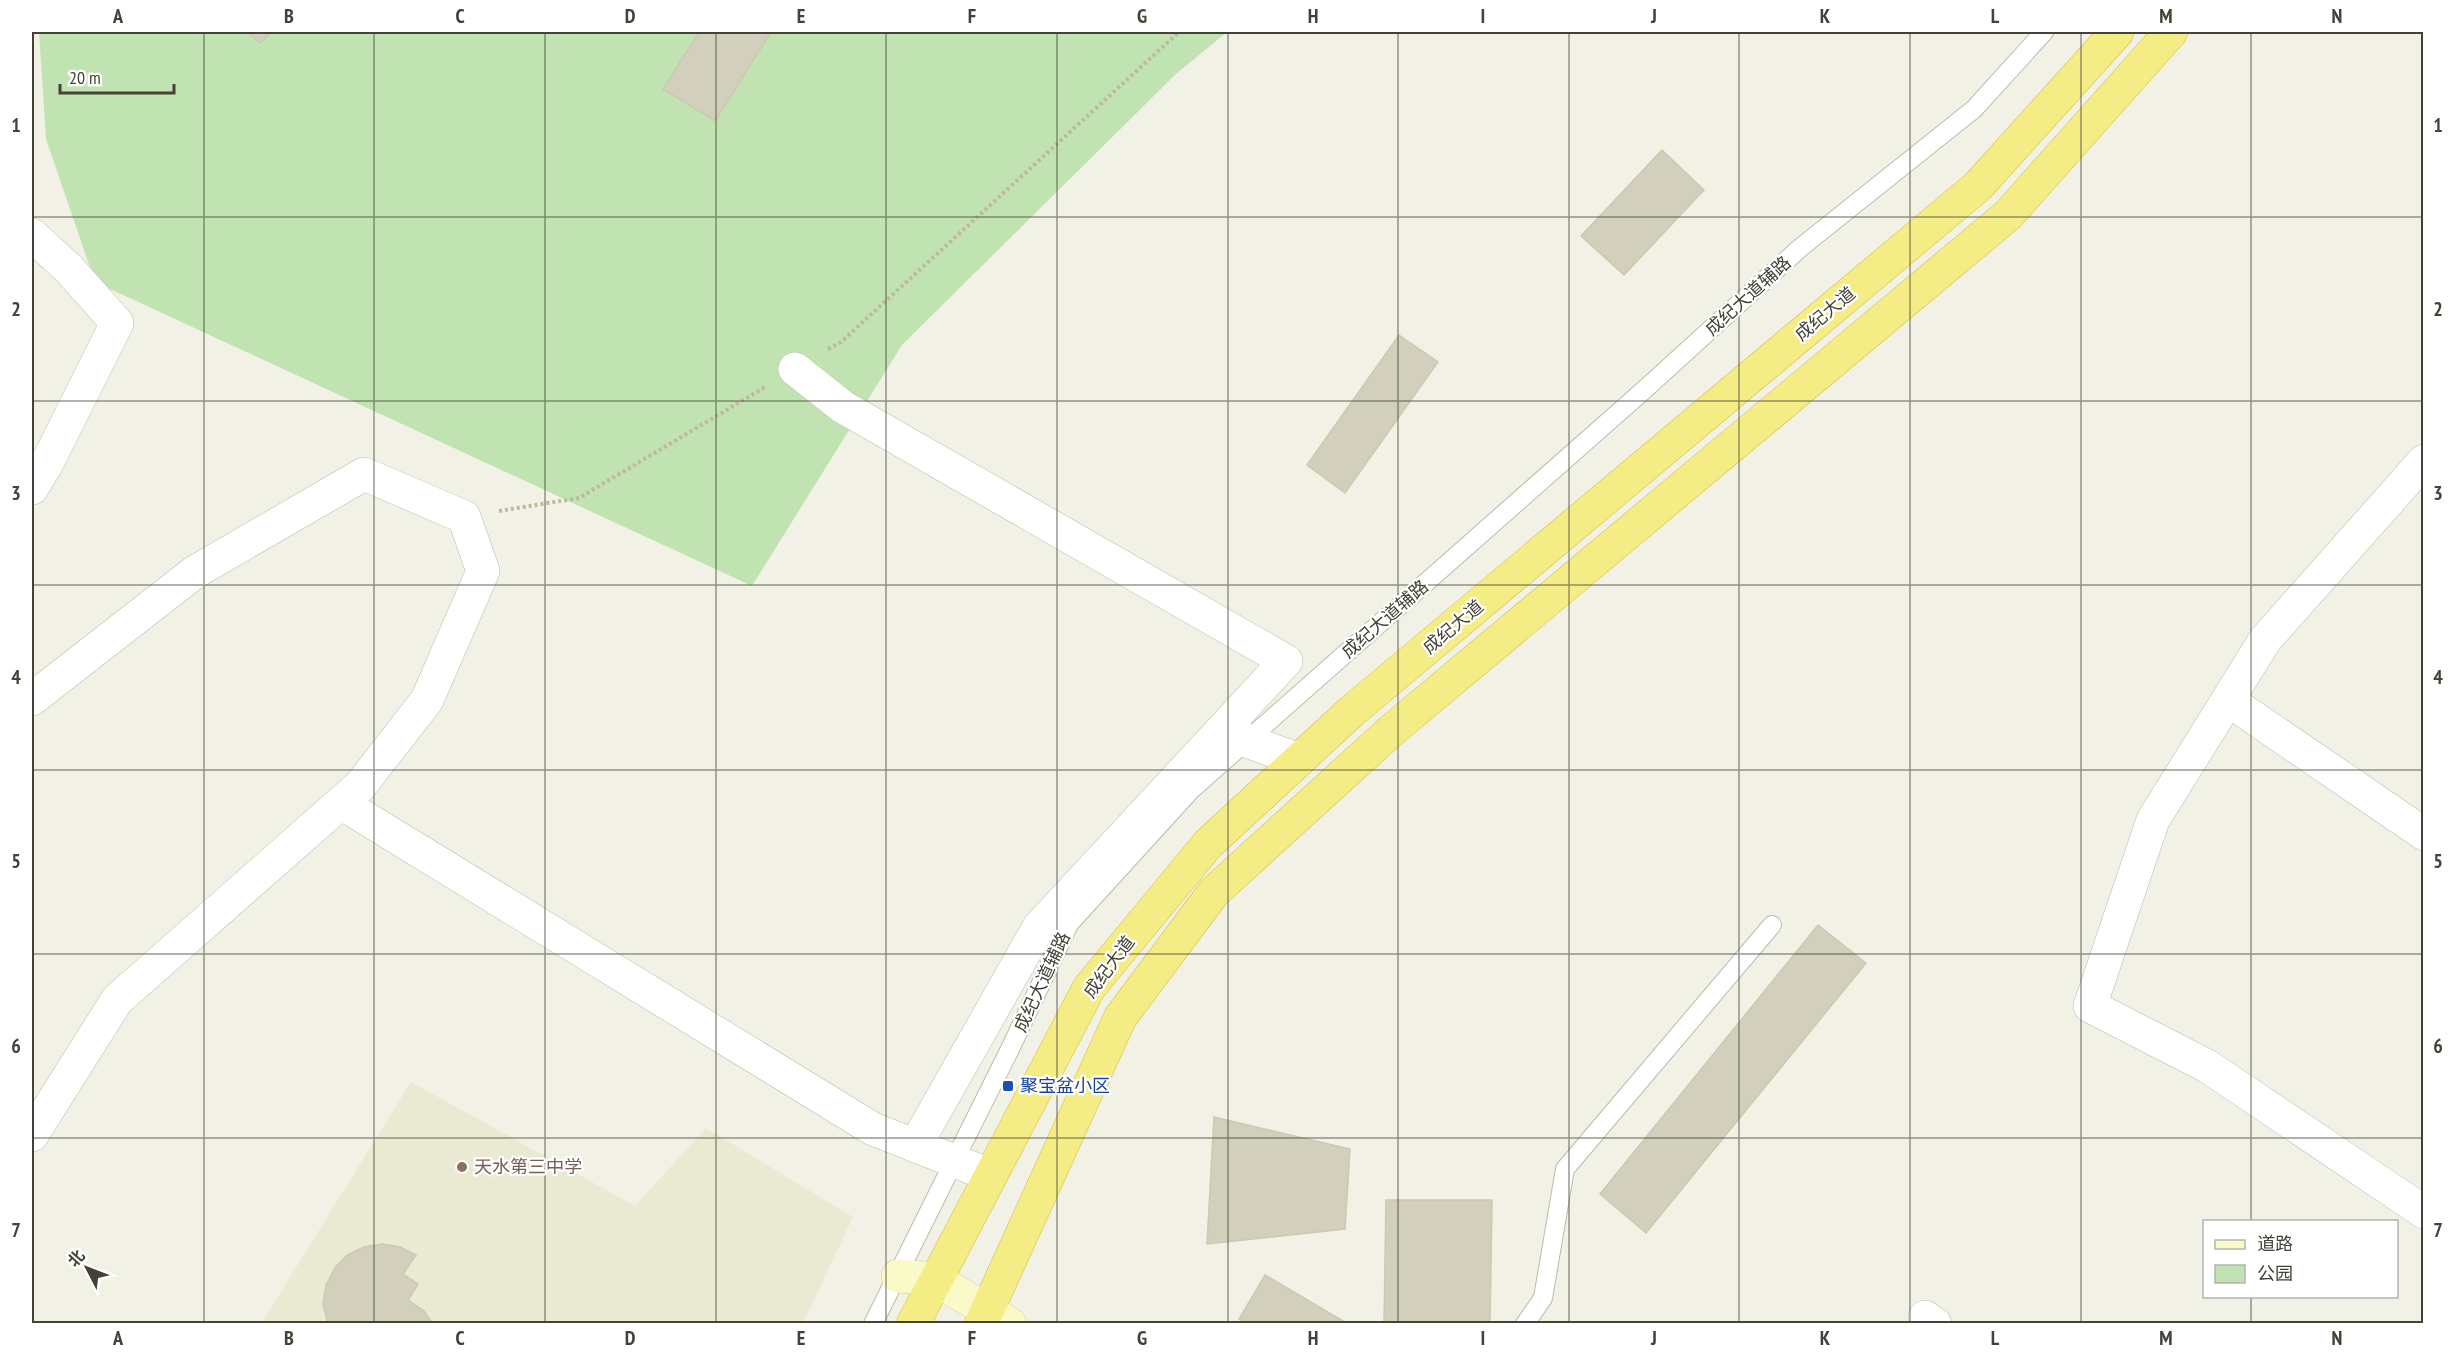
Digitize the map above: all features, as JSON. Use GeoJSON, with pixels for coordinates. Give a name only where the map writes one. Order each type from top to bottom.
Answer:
{"type":"FeatureCollection","features":[{"type":"Feature","properties":{"kind":"highway","name":"成纪大道"},"geometry":{"type":"LineString","coordinates":[[913,1323],[934,1279],[1089,988],[1208,844],[1361,703],[1978,186],[2117,32]]}},
{"type":"Feature","properties":{"kind":"highway"},"geometry":{"type":"LineString","coordinates":[[993,1319],[1120,1017],[1214,892],[1392,730],[2008,215],[2171,32]]}},
{"type":"Feature","properties":{"kind":"main road"},"geometry":{"type":"LineString","coordinates":[[898,1276],[934,1279],[993,1319]]}},
{"type":"Feature","properties":{"kind":"street"},"geometry":{"type":"LineString","coordinates":[[32,235],[69,269],[117,323],[46,465],[32,488]]}},
{"type":"Feature","properties":{"kind":"street"},"geometry":{"type":"LineString","coordinates":[[795,369],[843,407],[1286,661],[1236,734],[1039,927],[915,1146]]}},
{"type":"Feature","properties":{"kind":"street"},"geometry":{"type":"LineString","coordinates":[[2424,461],[2265,640],[2153,820],[2090,1006],[2207,1066],[2424,1212]]}},
{"type":"Feature","properties":{"kind":"street"},"geometry":{"type":"LineString","coordinates":[[32,699],[195,572],[364,474],[464,517],[483,571],[427,700],[360,786],[117,1000],[32,1135]]}},
{"type":"Feature","properties":{"kind":"street"},"geometry":{"type":"LineString","coordinates":[[2228,700],[2424,834]]}},
{"type":"Feature","properties":{"kind":"street"},"geometry":{"type":"LineString","coordinates":[[1236,734],[1299,760]]}},
{"type":"Feature","properties":{"kind":"street"},"geometry":{"type":"LineString","coordinates":[[341,802],[873,1129],[990,1175]]}},
{"type":"Feature","properties":{"kind":"lane","name":"成纪大道辅路"},"geometry":{"type":"LineString","coordinates":[[873,1323],[1069,924],[1191,790],[1236,734],[1644,390],[1800,248],[1974,110],[2044,32]]}},
{"type":"Feature","properties":{"kind":"lane"},"geometry":{"type":"LineString","coordinates":[[1525,1323],[1542,1298],[1565,1169],[1772,926]]}},
{"type":"Feature","properties":{"kind":"path"},"geometry":{"type":"LineString","coordinates":[[464,517],[579,498],[841,342],[1179,32]]}},
{"type":"Feature","properties":{"kind":"shaded area","name":"天水第三中学"},"geometry":{"type":"Polygon","coordinates":[[[411,1082],[635,1206],[706,1128],[853,1217],[803,1323],[261,1324],[411,1082]]]}},
{"type":"Feature","properties":{"kind":"green space"},"geometry":{"type":"Polygon","coordinates":[[[39,32],[1227,32],[1176,74],[902,345],[752,586],[95,282],[46,139],[39,32]]]}},
{"type":"Feature","properties":{"kind":"building"},"geometry":{"type":"Polygon","coordinates":[[[248,32],[271,32],[260,43],[248,32]]]}},
{"type":"Feature","properties":{"kind":"building"},"geometry":{"type":"Polygon","coordinates":[[[699,32],[771,32],[715,121],[663,89],[699,32]]]}},
{"type":"Feature","properties":{"kind":"building"},"geometry":{"type":"Polygon","coordinates":[[[1662,150],[1704,190],[1624,275],[1581,236],[1662,150]]]}},
{"type":"Feature","properties":{"kind":"building"},"geometry":{"type":"Polygon","coordinates":[[[1399,335],[1438,362],[1345,493],[1307,465],[1399,335]]]}},
{"type":"Feature","properties":{"kind":"building"},"geometry":{"type":"Polygon","coordinates":[[[1818,925],[1866,963],[1646,1233],[1600,1194],[1818,925]]]}},
{"type":"Feature","properties":{"kind":"building"},"geometry":{"type":"Polygon","coordinates":[[[1214,1117],[1350,1149],[1345,1229],[1207,1244],[1214,1117]]]}},
{"type":"Feature","properties":{"kind":"building"},"geometry":{"type":"Polygon","coordinates":[[[1386,1200],[1492,1200],[1490,1324],[1384,1323],[1386,1200]]]}},
{"type":"Feature","properties":{"kind":"building"},"geometry":{"type":"Polygon","coordinates":[[[382,1244],[400,1247],[416,1255],[403,1274],[418,1284],[408,1300],[424,1311],[433,1324],[328,1324],[323,1304],[326,1285],[335,1268],[347,1255],[364,1247],[382,1244]]]}},
{"type":"Feature","properties":{"kind":"building"},"geometry":{"type":"Polygon","coordinates":[[[1265,1275],[1348,1324],[1247,1324],[1239,1319],[1265,1275]]]}},
{"type":"Feature","properties":{"kind":"place","name":"聚宝盆小区"},"geometry":{"type":"Point","coordinates":[1008,1086]}},
{"type":"Feature","properties":{"kind":"place","name":"天水第三中学"},"geometry":{"type":"Point","coordinates":[462,1167]}}]}
